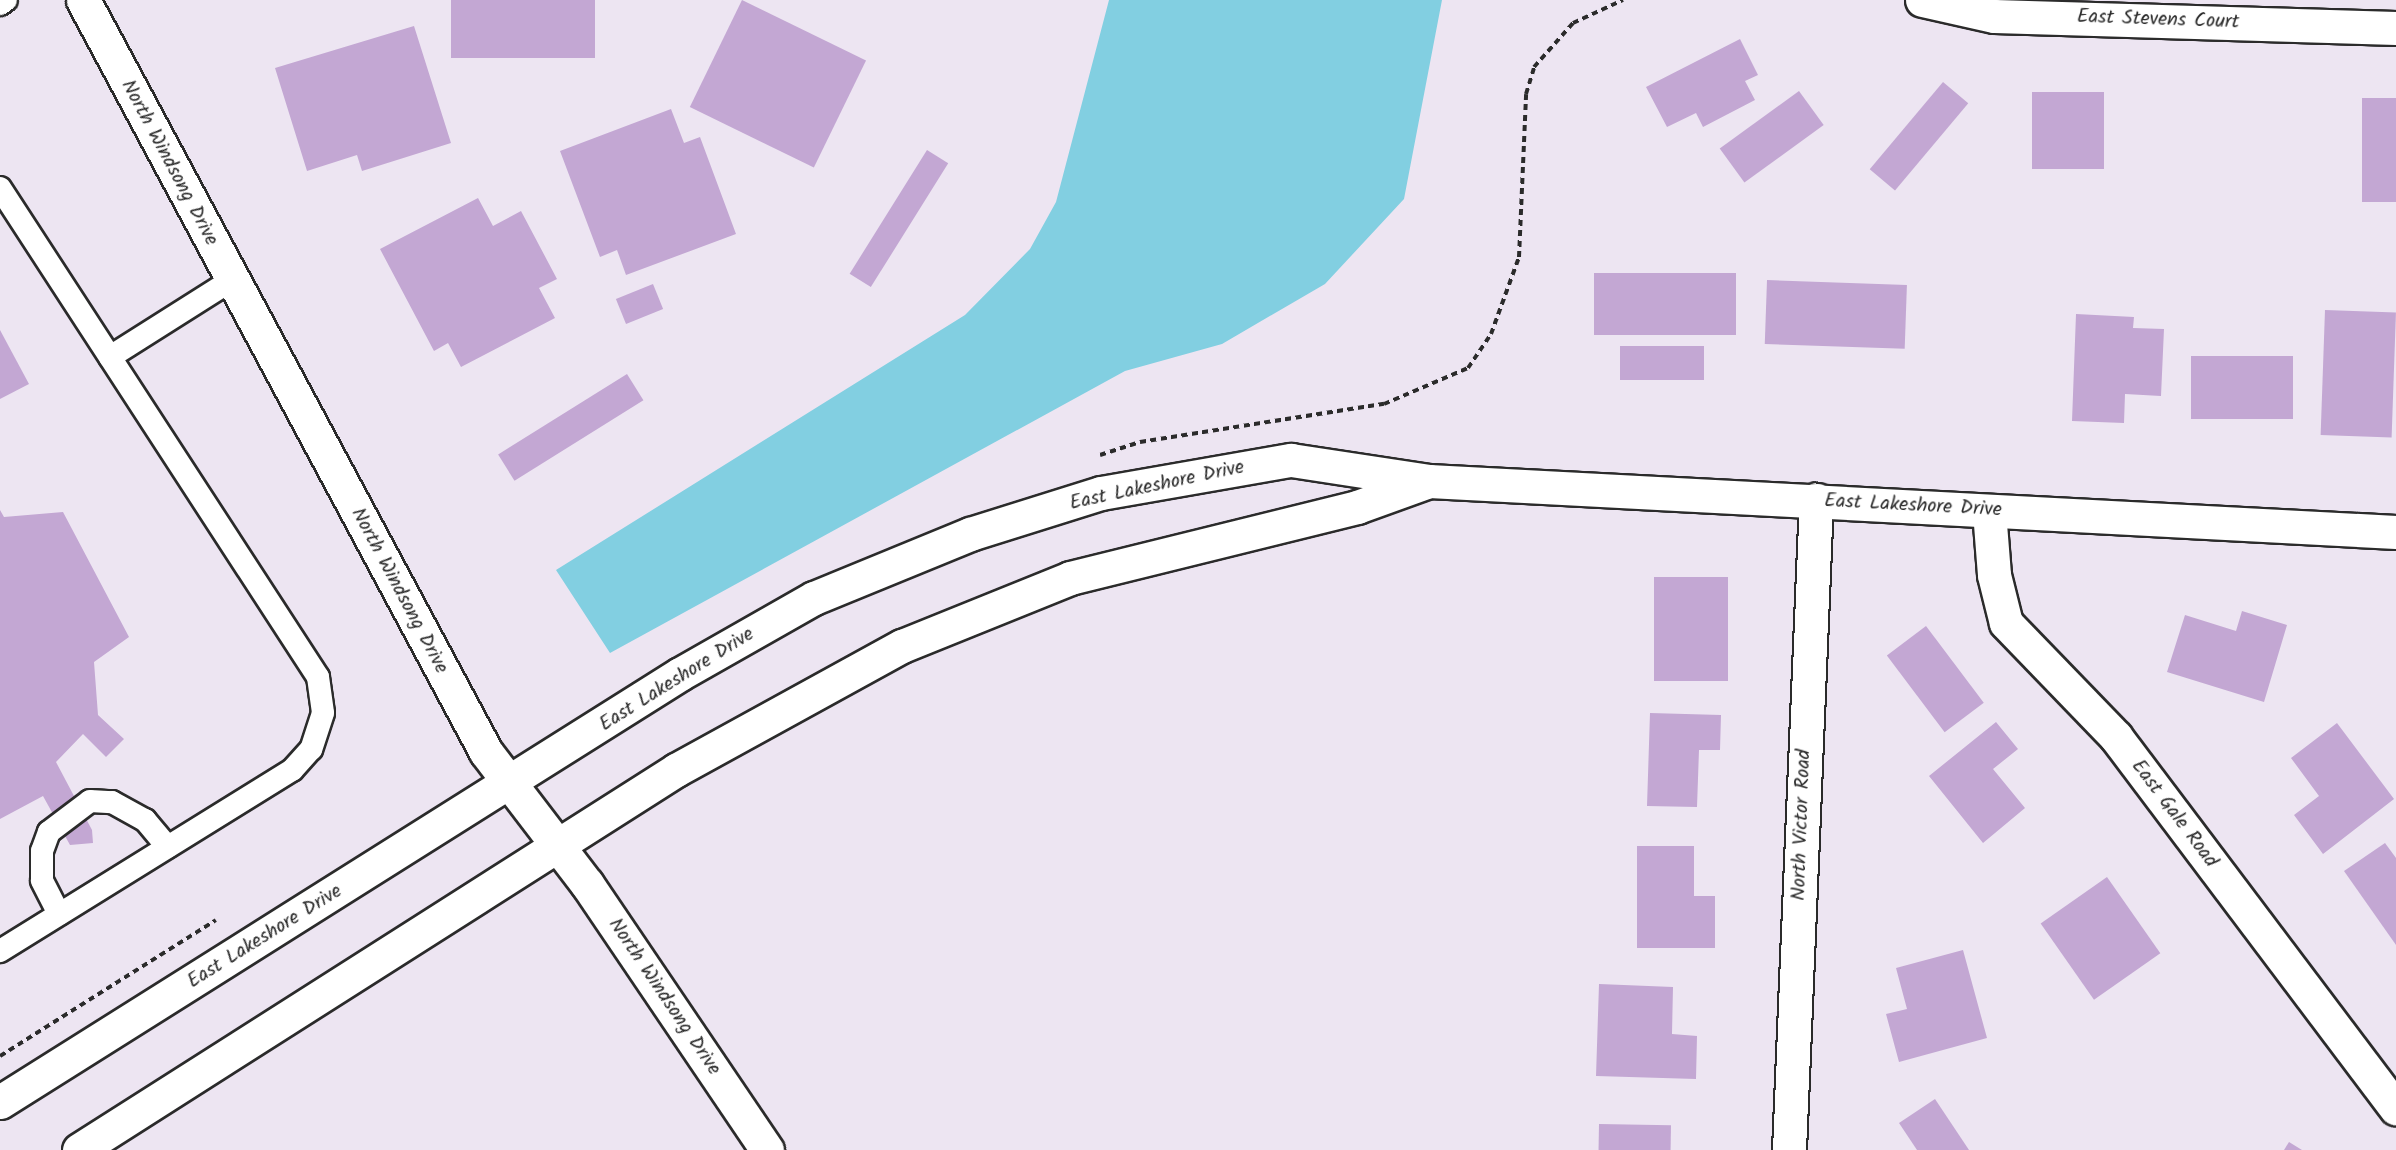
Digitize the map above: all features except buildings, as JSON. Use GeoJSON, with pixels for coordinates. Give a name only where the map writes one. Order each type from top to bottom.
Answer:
{"type":"FeatureCollection","features":[{"type":"Feature","properties":{"kind":"main road","name":"North Windsong Drive"},"geometry":{"type":"LineString","coordinates":[[83,0],[232,280],[507,785],[555,846],[767,1150]]}},
{"type":"Feature","properties":{"kind":"main road","name":"East Stevens Court"},"geometry":{"type":"LineString","coordinates":[[1922,0],[1994,16],[2302,12],[2396,28]]}},
{"type":"Feature","properties":{"kind":"main road","name":"East Lakeshore Drive"},"geometry":{"type":"LineString","coordinates":[[0,1102],[680,674],[814,598],[970,534],[1101,493],[1291,460],[1429,481],[2396,532]]}},
{"type":"Feature","properties":{"kind":"main road","name":"East Lakeshore Drive"},"geometry":{"type":"LineString","coordinates":[[79,1150],[676,770],[902,646],[1070,578],[1357,507],[1429,481]]}},
{"type":"Feature","properties":{"kind":"main road","name":"North Victor Road"},"geometry":{"type":"LineString","coordinates":[[1789,1150],[1816,500]]}},
{"type":"Feature","properties":{"kind":"main road","name":"East Gale Road"},"geometry":{"type":"LineString","coordinates":[[1989,511],[1994,575],[2006,623],[2116,737],[2396,1108]]}},
{"type":"Feature","properties":{"kind":"lane"},"geometry":{"type":"LineString","coordinates":[[0,4],[6,0]]}},
{"type":"Feature","properties":{"kind":"lane"},"geometry":{"type":"LineString","coordinates":[[0,188],[318,677],[323,713],[311,749],[292,770],[0,951]]}},
{"type":"Feature","properties":{"kind":"lane"},"geometry":{"type":"LineString","coordinates":[[110,357],[232,280]]}},
{"type":"Feature","properties":{"kind":"lane"},"geometry":{"type":"LineString","coordinates":[[59,914],[42,880],[42,851],[49,831],[90,801],[112,802],[145,820],[168,847]]}},
{"type":"Feature","properties":{"kind":"path"},"geometry":{"type":"LineString","coordinates":[[1468,368],[1491,334],[1519,257],[1526,94],[1534,67],[1573,23],[1623,0]]}},
{"type":"Feature","properties":{"kind":"path"},"geometry":{"type":"LineString","coordinates":[[0,1056],[220,918]]}},
{"type":"Feature","properties":{"kind":"water"},"geometry":{"type":"Polygon","coordinates":[[[1109,0],[1442,0],[1404,199],[1325,284],[1222,344],[1125,371],[610,653],[556,570],[965,315],[1030,249],[1056,202],[1109,0]]]}}]}
